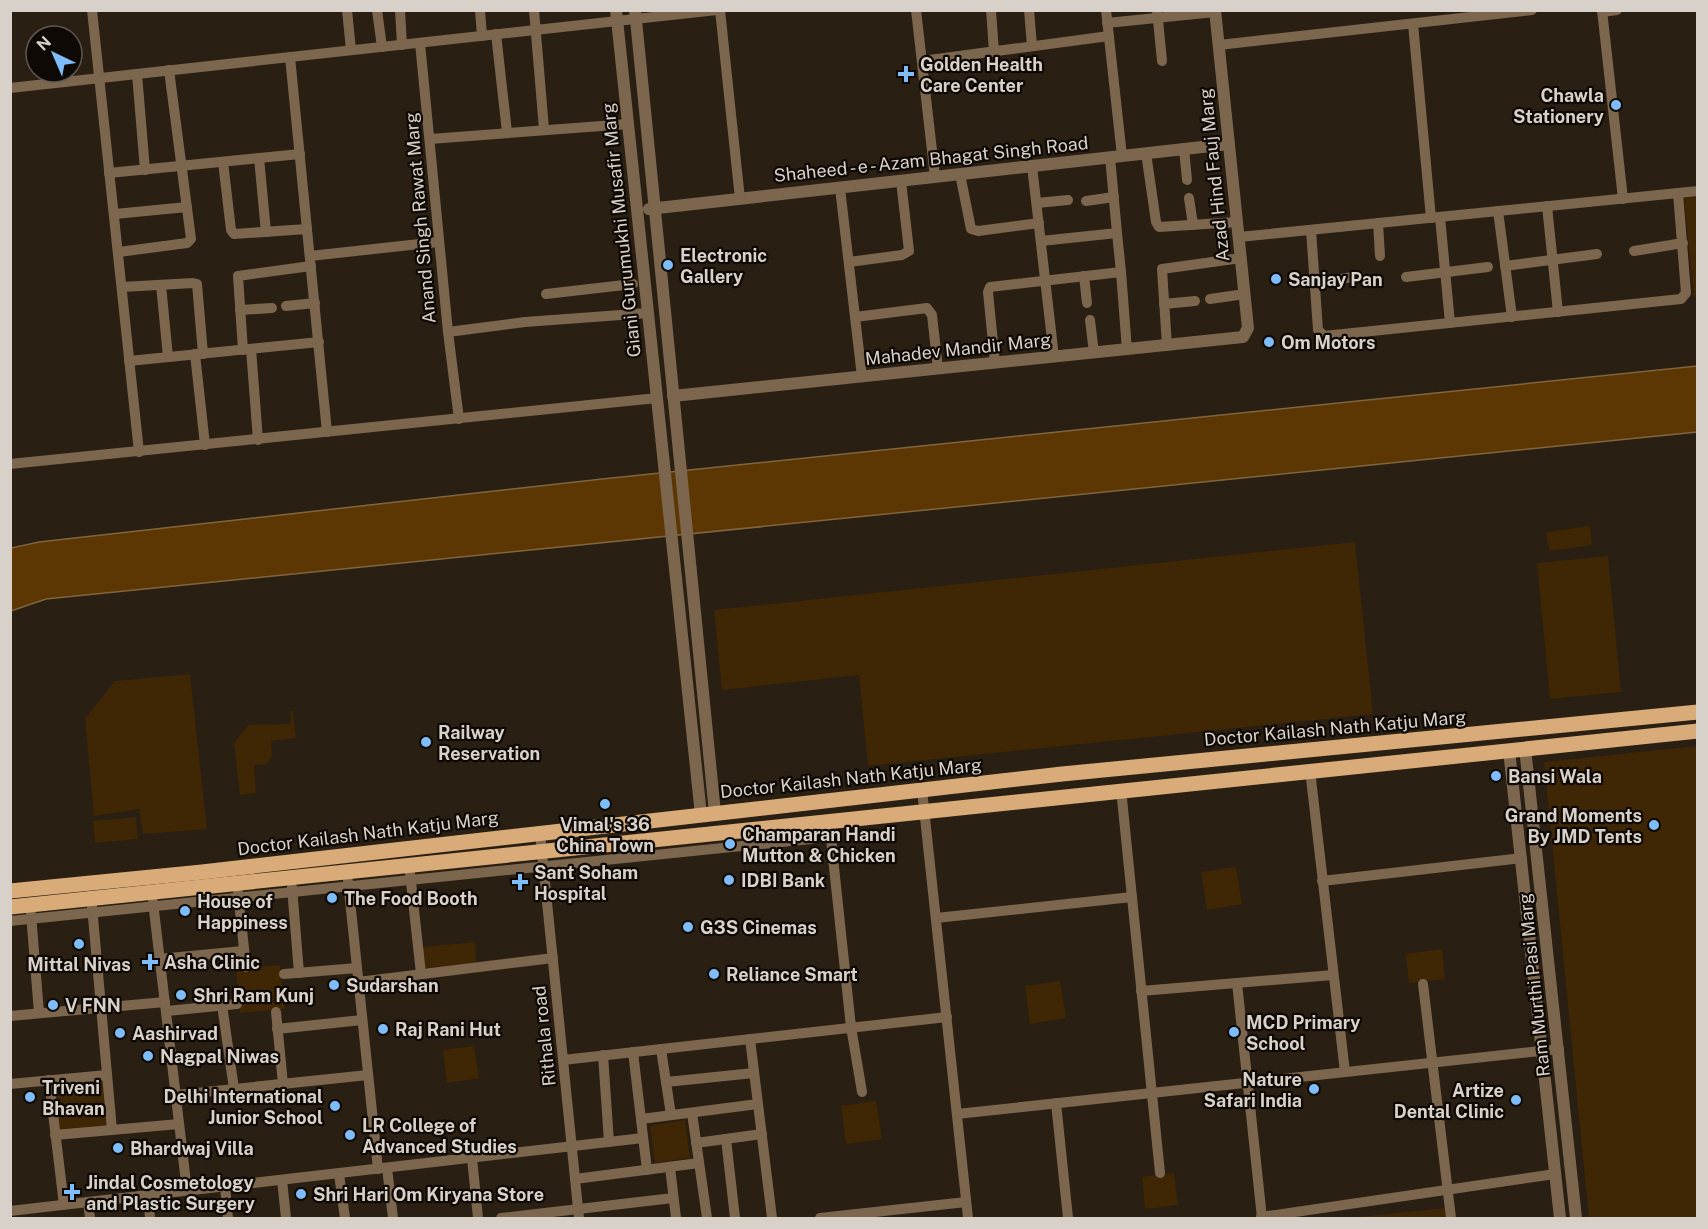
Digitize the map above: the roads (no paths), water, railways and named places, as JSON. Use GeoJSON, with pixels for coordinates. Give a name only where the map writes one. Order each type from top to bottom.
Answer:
{"type":"FeatureCollection","features":[{"type":"Feature","properties":{"kind":"main road","name":"Doctor Kailash Nath Katju Marg"},"geometry":{"type":"LineString","coordinates":[[10,891],[922,789],[1691,713]]}},
{"type":"Feature","properties":{"kind":"main road"},"geometry":{"type":"LineString","coordinates":[[1691,713],[1692,732]]}},
{"type":"Feature","properties":{"kind":"main road","name":"Doctor Kailash Nath Katju Marg"},"geometry":{"type":"LineString","coordinates":[[10,907],[31,912],[152,900],[410,872],[542,851],[1121,789],[1692,732]]}},
{"type":"Feature","properties":{"kind":"main road"},"geometry":{"type":"LineString","coordinates":[[1260,755],[1262,775]]}},
{"type":"Feature","properties":{"kind":"street"},"geometry":{"type":"LineString","coordinates":[[92,10],[139,452]]}},
{"type":"Feature","properties":{"kind":"street"},"geometry":{"type":"LineString","coordinates":[[347,10],[351,50]]}},
{"type":"Feature","properties":{"kind":"street"},"geometry":{"type":"LineString","coordinates":[[377,10],[382,47]]}},
{"type":"Feature","properties":{"kind":"street"},"geometry":{"type":"LineString","coordinates":[[400,10],[402,45]]}},
{"type":"Feature","properties":{"kind":"street"},"geometry":{"type":"LineString","coordinates":[[480,10],[482,36]]}},
{"type":"Feature","properties":{"kind":"street"},"geometry":{"type":"LineString","coordinates":[[534,10],[544,129]]}},
{"type":"Feature","properties":{"kind":"street"},"geometry":{"type":"LineString","coordinates":[[10,88],[482,36],[617,16],[719,10],[740,199]]}},
{"type":"Feature","properties":{"kind":"street"},"geometry":{"type":"LineString","coordinates":[[916,10],[935,177]]}},
{"type":"Feature","properties":{"kind":"street"},"geometry":{"type":"LineString","coordinates":[[991,10],[994,51]]}},
{"type":"Feature","properties":{"kind":"street"},"geometry":{"type":"LineString","coordinates":[[1029,10],[1032,46]]}},
{"type":"Feature","properties":{"kind":"street"},"geometry":{"type":"LineString","coordinates":[[1106,10],[1116,157],[1114,197],[1127,350]]}},
{"type":"Feature","properties":{"kind":"street"},"geometry":{"type":"LineString","coordinates":[[1219,45],[1532,10]]}},
{"type":"Feature","properties":{"kind":"street"},"geometry":{"type":"LineString","coordinates":[[1617,10],[1602,11],[1623,199]]}},
{"type":"Feature","properties":{"kind":"street"},"geometry":{"type":"LineString","coordinates":[[1107,23],[1157,14],[1215,11]]}},
{"type":"Feature","properties":{"kind":"street","name":"Azad Hind Fauj Marg"},"geometry":{"type":"LineString","coordinates":[[1215,11],[1245,294],[1248,328],[1246,334]]}},
{"type":"Feature","properties":{"kind":"street"},"geometry":{"type":"LineString","coordinates":[[1157,14],[1162,61]]}},
{"type":"Feature","properties":{"kind":"street","name":"Giani Gurumukhi Musafir Marg"},"geometry":{"type":"LineString","coordinates":[[635,15],[689,554],[708,814]]}},
{"type":"Feature","properties":{"kind":"street","name":"Giani Gurumukhi Musafir Marg"},"geometry":{"type":"LineString","coordinates":[[617,16],[674,554],[708,814]]}},
{"type":"Feature","properties":{"kind":"street"},"geometry":{"type":"LineString","coordinates":[[1413,24],[1435,217],[1445,272],[1450,323]]}},
{"type":"Feature","properties":{"kind":"street"},"geometry":{"type":"LineString","coordinates":[[496,34],[507,132]]}},
{"type":"Feature","properties":{"kind":"street"},"geometry":{"type":"LineString","coordinates":[[922,61],[1109,36]]}},
{"type":"Feature","properties":{"kind":"street","name":"Anand Singh Rawat Marg"},"geometry":{"type":"LineString","coordinates":[[420,43],[448,332],[525,322],[648,313]]}},
{"type":"Feature","properties":{"kind":"street"},"geometry":{"type":"LineString","coordinates":[[290,57],[327,432]]}},
{"type":"Feature","properties":{"kind":"street"},"geometry":{"type":"LineString","coordinates":[[119,252],[187,243],[191,239],[169,70]]}},
{"type":"Feature","properties":{"kind":"street"},"geometry":{"type":"LineString","coordinates":[[137,74],[145,170]]}},
{"type":"Feature","properties":{"kind":"street"},"geometry":{"type":"LineString","coordinates":[[430,139],[628,124]]}},
{"type":"Feature","properties":{"kind":"street","name":"Shaheed - e - Azam Bhagat Singh Road"},"geometry":{"type":"LineString","coordinates":[[637,210],[1229,144]]}},
{"type":"Feature","properties":{"kind":"street"},"geometry":{"type":"LineString","coordinates":[[1184,149],[1187,180]]}},
{"type":"Feature","properties":{"kind":"street"},"geometry":{"type":"LineString","coordinates":[[1146,153],[1157,225],[1162,227],[1237,222]]}},
{"type":"Feature","properties":{"kind":"street"},"geometry":{"type":"LineString","coordinates":[[109,173],[300,154]]}},
{"type":"Feature","properties":{"kind":"street"},"geometry":{"type":"LineString","coordinates":[[259,158],[266,232]]}},
{"type":"Feature","properties":{"kind":"street"},"geometry":{"type":"LineString","coordinates":[[223,162],[232,233],[237,235],[307,229]]}},
{"type":"Feature","properties":{"kind":"street"},"geometry":{"type":"LineString","coordinates":[[1032,166],[1054,357]]}},
{"type":"Feature","properties":{"kind":"street"},"geometry":{"type":"LineString","coordinates":[[960,174],[971,229],[978,231],[1039,223]]}},
{"type":"Feature","properties":{"kind":"street"},"geometry":{"type":"LineString","coordinates":[[849,262],[902,255],[909,251],[901,181]]}},
{"type":"Feature","properties":{"kind":"street"},"geometry":{"type":"LineString","coordinates":[[840,188],[862,377]]}},
{"type":"Feature","properties":{"kind":"street"},"geometry":{"type":"LineString","coordinates":[[1239,237],[1698,191]]}},
{"type":"Feature","properties":{"kind":"street"},"geometry":{"type":"LineString","coordinates":[[1311,230],[1318,330],[1324,336],[1681,299],[1686,293],[1678,193]]}},
{"type":"Feature","properties":{"kind":"street"},"geometry":{"type":"LineString","coordinates":[[1086,201],[1114,197]]}},
{"type":"Feature","properties":{"kind":"street"},"geometry":{"type":"LineString","coordinates":[[1189,198],[1193,225]]}},
{"type":"Feature","properties":{"kind":"street"},"geometry":{"type":"LineString","coordinates":[[1037,203],[1068,200]]}},
{"type":"Feature","properties":{"kind":"street"},"geometry":{"type":"LineString","coordinates":[[1547,206],[1558,312]]}},
{"type":"Feature","properties":{"kind":"street"},"geometry":{"type":"LineString","coordinates":[[115,214],[187,207]]}},
{"type":"Feature","properties":{"kind":"street"},"geometry":{"type":"LineString","coordinates":[[1498,211],[1512,316]]}},
{"type":"Feature","properties":{"kind":"street"},"geometry":{"type":"LineString","coordinates":[[1378,223],[1380,256]]}},
{"type":"Feature","properties":{"kind":"street"},"geometry":{"type":"LineString","coordinates":[[1041,242],[1117,233]]}},
{"type":"Feature","properties":{"kind":"street"},"geometry":{"type":"LineString","coordinates":[[258,440],[240,310],[238,276],[311,261],[438,242]]}},
{"type":"Feature","properties":{"kind":"street"},"geometry":{"type":"LineString","coordinates":[[1634,251],[1683,243]]}},
{"type":"Feature","properties":{"kind":"street"},"geometry":{"type":"LineString","coordinates":[[1505,266],[1597,254]]}},
{"type":"Feature","properties":{"kind":"street"},"geometry":{"type":"LineString","coordinates":[[1167,346],[1161,273],[1164,267],[1241,258]]}},
{"type":"Feature","properties":{"kind":"street"},"geometry":{"type":"LineString","coordinates":[[1406,277],[1488,267]]}},
{"type":"Feature","properties":{"kind":"street"},"geometry":{"type":"LineString","coordinates":[[994,363],[988,289],[993,286],[1046,279],[1121,272]]}},
{"type":"Feature","properties":{"kind":"street"},"geometry":{"type":"LineString","coordinates":[[1084,276],[1087,303]]}},
{"type":"Feature","properties":{"kind":"street"},"geometry":{"type":"LineString","coordinates":[[1316,282],[1359,276]]}},
{"type":"Feature","properties":{"kind":"street"},"geometry":{"type":"LineString","coordinates":[[122,287],[193,282],[197,285],[205,445]]}},
{"type":"Feature","properties":{"kind":"street"},"geometry":{"type":"LineString","coordinates":[[546,294],[633,284]]}},
{"type":"Feature","properties":{"kind":"street"},"geometry":{"type":"LineString","coordinates":[[160,285],[168,357]]}},
{"type":"Feature","properties":{"kind":"street"},"geometry":{"type":"LineString","coordinates":[[1209,299],[1245,294]]}},
{"type":"Feature","properties":{"kind":"street"},"geometry":{"type":"LineString","coordinates":[[1164,304],[1195,301]]}},
{"type":"Feature","properties":{"kind":"street"},"geometry":{"type":"LineString","coordinates":[[286,306],[315,303]]}},
{"type":"Feature","properties":{"kind":"street"},"geometry":{"type":"LineString","coordinates":[[240,310],[272,308]]}},
{"type":"Feature","properties":{"kind":"street"},"geometry":{"type":"LineString","coordinates":[[855,317],[927,308],[932,315],[939,369]]}},
{"type":"Feature","properties":{"kind":"street"},"geometry":{"type":"LineString","coordinates":[[1090,320],[1094,353]]}},
{"type":"Feature","properties":{"kind":"street"},"geometry":{"type":"LineString","coordinates":[[448,332],[459,418]]}},
{"type":"Feature","properties":{"kind":"street","name":"Mahadev Mandir Marg"},"geometry":{"type":"LineString","coordinates":[[673,396],[1167,346],[1240,338],[1246,334]]}},
{"type":"Feature","properties":{"kind":"street"},"geometry":{"type":"LineString","coordinates":[[129,361],[319,342]]}},
{"type":"Feature","properties":{"kind":"street"},"geometry":{"type":"LineString","coordinates":[[10,464],[657,398]]}},
{"type":"Feature","properties":{"kind":"street","name":"Ram Murthi Pasi Marg"},"geometry":{"type":"LineString","coordinates":[[1526,748],[1576,1218]]}},
{"type":"Feature","properties":{"kind":"street","name":"Ram Murthi Pasi Marg"},"geometry":{"type":"LineString","coordinates":[[1509,750],[1560,1218]]}},
{"type":"Feature","properties":{"kind":"street"},"geometry":{"type":"LineString","coordinates":[[1310,770],[1345,1072]]}},
{"type":"Feature","properties":{"kind":"street"},"geometry":{"type":"LineString","coordinates":[[922,789],[968,1218]]}},
{"type":"Feature","properties":{"kind":"street"},"geometry":{"type":"LineString","coordinates":[[1121,789],[1160,1173]]}},
{"type":"Feature","properties":{"kind":"street"},"geometry":{"type":"LineString","coordinates":[[829,820],[851,1028],[862,1092]]}},
{"type":"Feature","properties":{"kind":"street","name":"Rithala road"},"geometry":{"type":"LineString","coordinates":[[540,833],[579,1215]]}},
{"type":"Feature","properties":{"kind":"street"},"geometry":{"type":"LineString","coordinates":[[421,974],[410,872],[544,867],[811,839]]}},
{"type":"Feature","properties":{"kind":"street"},"geometry":{"type":"LineString","coordinates":[[1322,881],[1521,858]]}},
{"type":"Feature","properties":{"kind":"street"},"geometry":{"type":"LineString","coordinates":[[347,879],[368,1075],[393,1218]]}},
{"type":"Feature","properties":{"kind":"street"},"geometry":{"type":"LineString","coordinates":[[292,885],[299,973]]}},
{"type":"Feature","properties":{"kind":"street"},"geometry":{"type":"LineString","coordinates":[[238,891],[246,967]]}},
{"type":"Feature","properties":{"kind":"street"},"geometry":{"type":"LineString","coordinates":[[936,918],[1132,897]]}},
{"type":"Feature","properties":{"kind":"street"},"geometry":{"type":"LineString","coordinates":[[152,900],[187,1191]]}},
{"type":"Feature","properties":{"kind":"street"},"geometry":{"type":"LineString","coordinates":[[92,906],[112,1130]]}},
{"type":"Feature","properties":{"kind":"street"},"geometry":{"type":"LineString","coordinates":[[10,921],[31,912],[39,1013]]}},
{"type":"Feature","properties":{"kind":"street"},"geometry":{"type":"LineString","coordinates":[[159,959],[243,951]]}},
{"type":"Feature","properties":{"kind":"street"},"geometry":{"type":"LineString","coordinates":[[358,982],[553,958]]}},
{"type":"Feature","properties":{"kind":"street"},"geometry":{"type":"LineString","coordinates":[[284,974],[357,968]]}},
{"type":"Feature","properties":{"kind":"street"},"geometry":{"type":"LineString","coordinates":[[1141,991],[1333,975]]}},
{"type":"Feature","properties":{"kind":"street"},"geometry":{"type":"LineString","coordinates":[[1237,983],[1261,1218],[1555,1174]]}},
{"type":"Feature","properties":{"kind":"street"},"geometry":{"type":"LineString","coordinates":[[1423,984],[1451,1218]]}},
{"type":"Feature","properties":{"kind":"street"},"geometry":{"type":"LineString","coordinates":[[10,1016],[101,1007],[237,1004]]}},
{"type":"Feature","properties":{"kind":"street"},"geometry":{"type":"LineString","coordinates":[[222,1005],[234,1089]]}},
{"type":"Feature","properties":{"kind":"street"},"geometry":{"type":"LineString","coordinates":[[276,1012],[283,1084]]}},
{"type":"Feature","properties":{"kind":"street"},"geometry":{"type":"LineString","coordinates":[[563,1060],[947,1017]]}},
{"type":"Feature","properties":{"kind":"street"},"geometry":{"type":"LineString","coordinates":[[278,1029],[362,1020]]}},
{"type":"Feature","properties":{"kind":"street"},"geometry":{"type":"LineString","coordinates":[[750,1039],[772,1218]]}},
{"type":"Feature","properties":{"kind":"street"},"geometry":{"type":"LineString","coordinates":[[661,1049],[671,1115]]}},
{"type":"Feature","properties":{"kind":"street"},"geometry":{"type":"LineString","coordinates":[[957,1114],[1559,1049]]}},
{"type":"Feature","properties":{"kind":"street"},"geometry":{"type":"LineString","coordinates":[[633,1052],[647,1170]]}},
{"type":"Feature","properties":{"kind":"street"},"geometry":{"type":"LineString","coordinates":[[603,1055],[609,1142]]}},
{"type":"Feature","properties":{"kind":"street"},"geometry":{"type":"LineString","coordinates":[[666,1082],[754,1073]]}},
{"type":"Feature","properties":{"kind":"street"},"geometry":{"type":"LineString","coordinates":[[10,1084],[107,1075]]}},
{"type":"Feature","properties":{"kind":"street"},"geometry":{"type":"LineString","coordinates":[[176,1095],[368,1075]]}},
{"type":"Feature","properties":{"kind":"street"},"geometry":{"type":"LineString","coordinates":[[49,1080],[64,1205]]}},
{"type":"Feature","properties":{"kind":"street"},"geometry":{"type":"LineString","coordinates":[[641,1119],[758,1104]]}},
{"type":"Feature","properties":{"kind":"street"},"geometry":{"type":"LineString","coordinates":[[1056,1104],[1068,1218]]}},
{"type":"Feature","properties":{"kind":"street"},"geometry":{"type":"LineString","coordinates":[[692,1113],[706,1218]]}},
{"type":"Feature","properties":{"kind":"street"},"geometry":{"type":"LineString","coordinates":[[55,1135],[179,1124]]}},
{"type":"Feature","properties":{"kind":"street"},"geometry":{"type":"LineString","coordinates":[[696,1143],[762,1134]]}},
{"type":"Feature","properties":{"kind":"street"},"geometry":{"type":"LineString","coordinates":[[10,1211],[643,1138]]}},
{"type":"Feature","properties":{"kind":"street"},"geometry":{"type":"LineString","coordinates":[[726,1139],[735,1218]]}},
{"type":"Feature","properties":{"kind":"street"},"geometry":{"type":"LineString","coordinates":[[472,1158],[478,1218]]}},
{"type":"Feature","properties":{"kind":"street"},"geometry":{"type":"LineString","coordinates":[[575,1179],[699,1163]]}},
{"type":"Feature","properties":{"kind":"street"},"geometry":{"type":"LineString","coordinates":[[670,1167],[676,1218]]}},
{"type":"Feature","properties":{"kind":"street"},"geometry":{"type":"LineString","coordinates":[[339,1173],[345,1218]]}},
{"type":"Feature","properties":{"kind":"street"},"geometry":{"type":"LineString","coordinates":[[282,1180],[286,1218]]}},
{"type":"Feature","properties":{"kind":"street"},"geometry":{"type":"LineString","coordinates":[[225,1187],[228,1218]]}},
{"type":"Feature","properties":{"kind":"street"},"geometry":{"type":"LineString","coordinates":[[148,1195],[150,1218]]}},
{"type":"Feature","properties":{"kind":"street"},"geometry":{"type":"LineString","coordinates":[[501,1218],[579,1215],[673,1198]]}},
{"type":"Feature","properties":{"kind":"street"},"geometry":{"type":"LineString","coordinates":[[88,1202],[90,1218]]}},
{"type":"Feature","properties":{"kind":"street"},"geometry":{"type":"LineString","coordinates":[[820,1218],[966,1202]]}},
{"type":"Feature","properties":{"kind":"place","name":"Golden Health Care Center"},"geometry":{"type":"Point","coordinates":[906,74]}},
{"type":"Feature","properties":{"kind":"place","name":"Chawla Stationery"},"geometry":{"type":"Point","coordinates":[1616,105]}},
{"type":"Feature","properties":{"kind":"place","name":"Electronic Gallery"},"geometry":{"type":"Point","coordinates":[668,265]}},
{"type":"Feature","properties":{"kind":"place","name":"Sanjay Pan"},"geometry":{"type":"Point","coordinates":[1276,279]}},
{"type":"Feature","properties":{"kind":"place","name":"Om Motors"},"geometry":{"type":"Point","coordinates":[1269,342]}},
{"type":"Feature","properties":{"kind":"place","name":"Railway Reservation"},"geometry":{"type":"Point","coordinates":[426,742]}},
{"type":"Feature","properties":{"kind":"place","name":"Bansi Wala"},"geometry":{"type":"Point","coordinates":[1496,776]}},
{"type":"Feature","properties":{"kind":"place","name":"Vimal's 36 China Town"},"geometry":{"type":"Point","coordinates":[605,804]}},
{"type":"Feature","properties":{"kind":"place","name":"Grand Moments By JMD Tents"},"geometry":{"type":"Point","coordinates":[1654,825]}},
{"type":"Feature","properties":{"kind":"place","name":"Champaran Handi Mutton & Chicken"},"geometry":{"type":"Point","coordinates":[730,844]}},
{"type":"Feature","properties":{"kind":"place","name":"IDBI Bank"},"geometry":{"type":"Point","coordinates":[729,880]}},
{"type":"Feature","properties":{"kind":"place","name":"Sant Soham Hospital"},"geometry":{"type":"Point","coordinates":[520,882]}},
{"type":"Feature","properties":{"kind":"place","name":"The Food Booth"},"geometry":{"type":"Point","coordinates":[332,898]}},
{"type":"Feature","properties":{"kind":"place","name":"House of Happiness"},"geometry":{"type":"Point","coordinates":[185,911]}},
{"type":"Feature","properties":{"kind":"place","name":"G3S Cinemas"},"geometry":{"type":"Point","coordinates":[688,927]}},
{"type":"Feature","properties":{"kind":"place","name":"Mittal Nivas"},"geometry":{"type":"Point","coordinates":[79,944]}},
{"type":"Feature","properties":{"kind":"place","name":"Asha Clinic"},"geometry":{"type":"Point","coordinates":[150,962]}},
{"type":"Feature","properties":{"kind":"place","name":"Reliance Smart"},"geometry":{"type":"Point","coordinates":[714,974]}},
{"type":"Feature","properties":{"kind":"place","name":"Sudarshan"},"geometry":{"type":"Point","coordinates":[334,985]}},
{"type":"Feature","properties":{"kind":"place","name":"Shri Ram Kunj"},"geometry":{"type":"Point","coordinates":[181,995]}},
{"type":"Feature","properties":{"kind":"place","name":"V FNN"},"geometry":{"type":"Point","coordinates":[53,1005]}},
{"type":"Feature","properties":{"kind":"place","name":"Raj Rani Hut"},"geometry":{"type":"Point","coordinates":[383,1029]}},
{"type":"Feature","properties":{"kind":"place","name":"MCD Primary School"},"geometry":{"type":"Point","coordinates":[1234,1032]}},
{"type":"Feature","properties":{"kind":"place","name":"Aashirvad"},"geometry":{"type":"Point","coordinates":[120,1033]}},
{"type":"Feature","properties":{"kind":"place","name":"Nagpal Niwas"},"geometry":{"type":"Point","coordinates":[148,1056]}},
{"type":"Feature","properties":{"kind":"place","name":"Nature Safari India"},"geometry":{"type":"Point","coordinates":[1314,1089]}},
{"type":"Feature","properties":{"kind":"place","name":"Triveni Bhavan"},"geometry":{"type":"Point","coordinates":[30,1097]}},
{"type":"Feature","properties":{"kind":"place","name":"Artize Dental Clinic"},"geometry":{"type":"Point","coordinates":[1516,1100]}},
{"type":"Feature","properties":{"kind":"place","name":"Delhi International Junior School"},"geometry":{"type":"Point","coordinates":[335,1106]}},
{"type":"Feature","properties":{"kind":"place","name":"LR College of Advanced Studies"},"geometry":{"type":"Point","coordinates":[350,1135]}},
{"type":"Feature","properties":{"kind":"place","name":"Bhardwaj Villa"},"geometry":{"type":"Point","coordinates":[118,1148]}},
{"type":"Feature","properties":{"kind":"place","name":"Jindal Cosmetology and Plastic Surgery"},"geometry":{"type":"Point","coordinates":[72,1192]}},
{"type":"Feature","properties":{"kind":"place","name":"Shri Hari Om Kiryana Store"},"geometry":{"type":"Point","coordinates":[301,1194]}}]}
